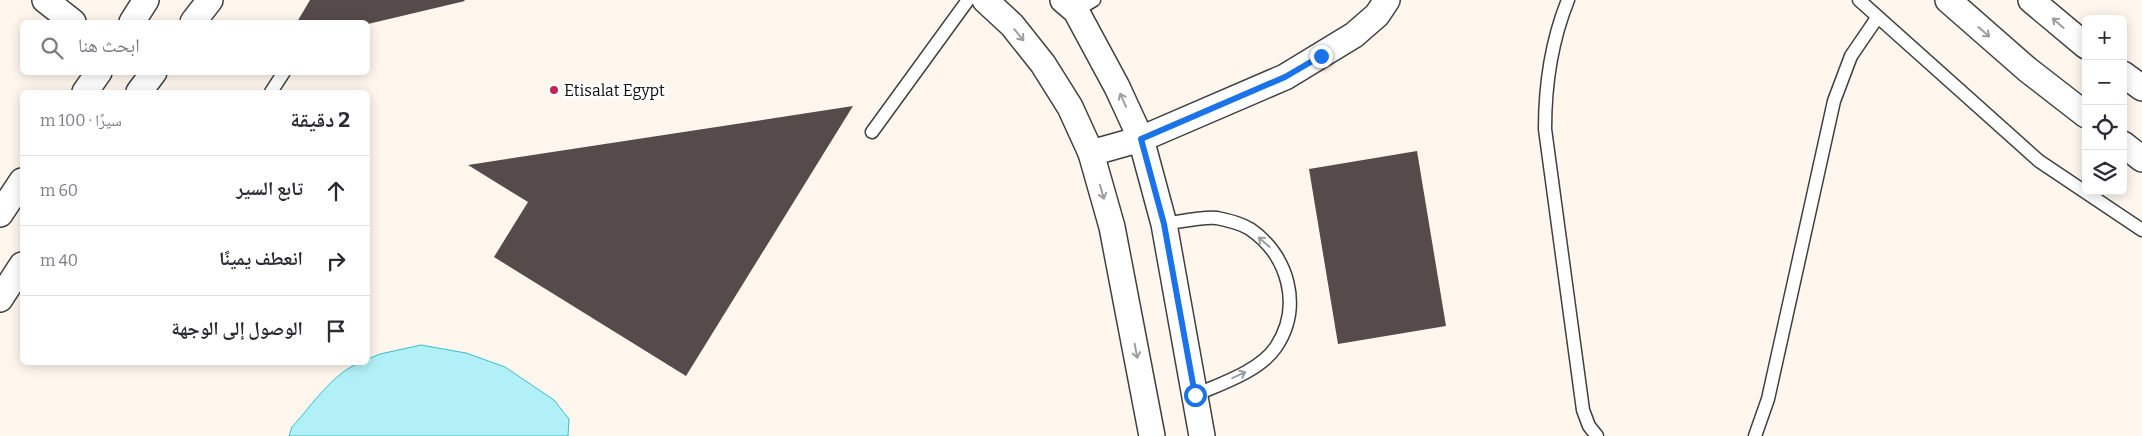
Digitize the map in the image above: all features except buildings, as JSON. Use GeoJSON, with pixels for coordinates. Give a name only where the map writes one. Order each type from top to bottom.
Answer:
{"type":"FeatureCollection","features":[{"type":"Feature","properties":{"kind":"street"},"geometry":{"type":"LineString","coordinates":[[45,0],[70,20]]}},
{"type":"Feature","properties":{"kind":"street"},"geometry":{"type":"LineString","coordinates":[[133,20],[146,0]]}},
{"type":"Feature","properties":{"kind":"street"},"geometry":{"type":"LineString","coordinates":[[195,20],[210,0]]}},
{"type":"Feature","properties":{"kind":"street"},"geometry":{"type":"LineString","coordinates":[[985,0],[1012,25],[1043,64],[1070,107],[1091,153],[1112,227],[1152,436]]}},
{"type":"Feature","properties":{"kind":"street"},"geometry":{"type":"LineString","coordinates":[[1091,153],[1141,139],[1285,77],[1354,35],[1377,15],[1387,0]]}},
{"type":"Feature","properties":{"kind":"street"},"geometry":{"type":"LineString","coordinates":[[1948,0],[2028,70],[2082,112]]}},
{"type":"Feature","properties":{"kind":"street"},"geometry":{"type":"LineString","coordinates":[[2031,0],[2082,43]]}},
{"type":"Feature","properties":{"kind":"street"},"geometry":{"type":"LineString","coordinates":[[1078,4],[1141,139],[1164,224],[1202,436]]}},
{"type":"Feature","properties":{"kind":"street"},"geometry":{"type":"LineString","coordinates":[[86,90],[97,75]]}},
{"type":"Feature","properties":{"kind":"street"},"geometry":{"type":"LineString","coordinates":[[140,90],[152,75]]}},
{"type":"Feature","properties":{"kind":"street"},"geometry":{"type":"LineString","coordinates":[[2127,77],[2142,88]]}},
{"type":"Feature","properties":{"kind":"street"},"geometry":{"type":"LineString","coordinates":[[2127,147],[2142,159]]}},
{"type":"Feature","properties":{"kind":"street"},"geometry":{"type":"LineString","coordinates":[[0,214],[20,184]]}},
{"type":"Feature","properties":{"kind":"street"},"geometry":{"type":"LineString","coordinates":[[0,299],[20,268]]}},
{"type":"Feature","properties":{"kind":"lane"},"geometry":{"type":"LineString","coordinates":[[872,132],[968,0]]}},
{"type":"Feature","properties":{"kind":"lane"},"geometry":{"type":"LineString","coordinates":[[1568,0],[1560,19],[1549,66],[1545,97],[1545,129],[1583,410],[1588,426],[1597,436]]}},
{"type":"Feature","properties":{"kind":"lane"},"geometry":{"type":"LineString","coordinates":[[1859,0],[2039,161],[2142,230]]}},
{"type":"Feature","properties":{"kind":"lane"},"geometry":{"type":"LineString","coordinates":[[1755,436],[1768,399],[1834,101],[1851,56],[1877,18]]}},
{"type":"Feature","properties":{"kind":"lane"},"geometry":{"type":"LineString","coordinates":[[272,90],[282,75]]}},
{"type":"Feature","properties":{"kind":"lane"},"geometry":{"type":"LineString","coordinates":[[1164,224],[1216,218],[1249,228],[1274,250],[1289,282],[1289,316],[1276,347],[1250,370],[1195,395]]}},
{"type":"Feature","properties":{"kind":"water"},"geometry":{"type":"Polygon","coordinates":[[[421,345],[466,353],[505,367],[554,400],[569,419],[568,436],[289,436],[292,427],[326,387],[347,369],[355,365],[370,365],[370,358],[380,354],[421,345]]]}},
{"type":"Feature","properties":{"kind":"place","name":"Etisalat Egypt"},"geometry":{"type":"Point","coordinates":[554,90]}},
{"type":"Feature","properties":{"kind":"route"},"geometry":{"type":"LineString","coordinates":[[1195,395],[1164,224],[1141,139],[1285,77],[1321,56]]}}]}
